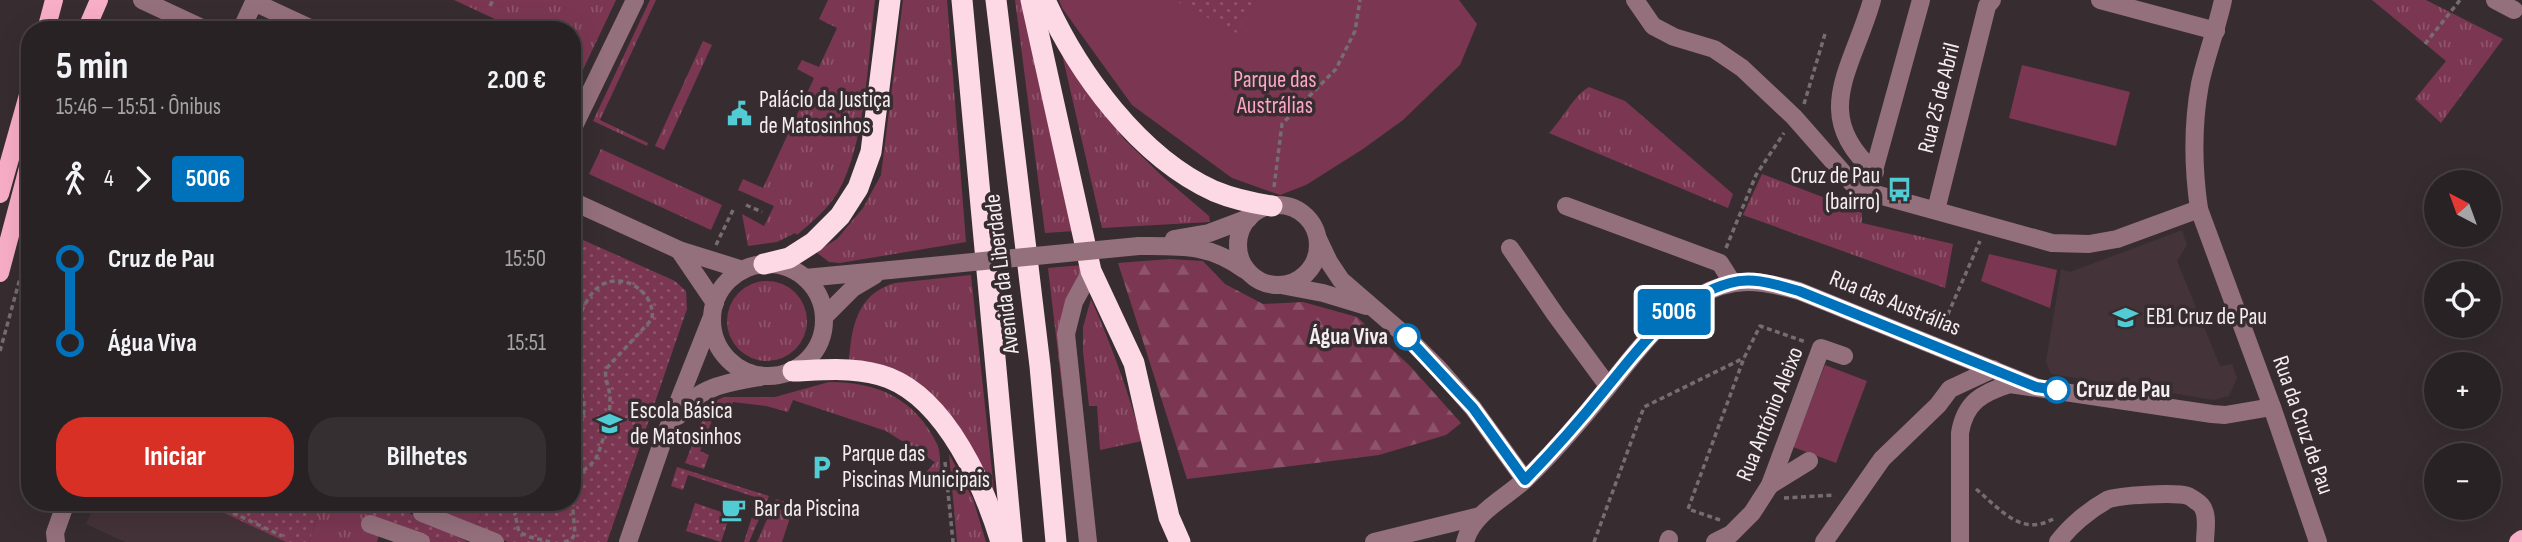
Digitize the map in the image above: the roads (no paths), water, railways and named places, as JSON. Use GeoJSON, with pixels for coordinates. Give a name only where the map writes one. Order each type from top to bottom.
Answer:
{"type":"FeatureCollection","features":[{"type":"Feature","properties":{"kind":"highway"},"geometry":{"type":"LineString","coordinates":[[764,264],[789,258],[814,242],[840,216],[858,188],[871,152],[890,0]]}},
{"type":"Feature","properties":{"kind":"highway","name":"Avenida da Liberdade"},"geometry":{"type":"LineString","coordinates":[[961,0],[1012,542]]}},
{"type":"Feature","properties":{"kind":"highway","name":"Avenida da Liberdade"},"geometry":{"type":"LineString","coordinates":[[996,0],[1040,366],[1056,542]]}},
{"type":"Feature","properties":{"kind":"highway"},"geometry":{"type":"LineString","coordinates":[[1031,0],[1091,271],[1134,363],[1168,517],[1180,542]]}},
{"type":"Feature","properties":{"kind":"highway"},"geometry":{"type":"LineString","coordinates":[[1045,0],[1071,50],[1097,88],[1143,142],[1211,190],[1272,206]]}},
{"type":"Feature","properties":{"kind":"highway"},"geometry":{"type":"LineString","coordinates":[[793,371],[866,372],[887,377],[908,387],[935,414],[969,464],[984,492],[1001,542]]}},
{"type":"Feature","properties":{"kind":"main road"},"geometry":{"type":"LineString","coordinates":[[48,21],[54,0]]}},
{"type":"Feature","properties":{"kind":"main road"},"geometry":{"type":"LineString","coordinates":[[90,21],[99,0]]}},
{"type":"Feature","properties":{"kind":"main road"},"geometry":{"type":"LineString","coordinates":[[0,194],[21,120]]}},
{"type":"Feature","properties":{"kind":"main road"},"geometry":{"type":"LineString","coordinates":[[0,273],[21,194]]}},
{"type":"Feature","properties":{"kind":"street"},"geometry":{"type":"LineString","coordinates":[[142,0],[187,21]]}},
{"type":"Feature","properties":{"kind":"street"},"geometry":{"type":"LineString","coordinates":[[581,111],[635,0]]}},
{"type":"Feature","properties":{"kind":"street"},"geometry":{"type":"LineString","coordinates":[[1635,0],[1653,26],[1674,37],[1714,49],[1742,68],[1794,117],[1853,183],[1868,192],[2052,243],[2089,244],[2117,239],[2199,209]]}},
{"type":"Feature","properties":{"kind":"street"},"geometry":{"type":"LineString","coordinates":[[1872,0],[1842,88],[1839,105],[1843,134],[1856,156],[1875,172]]}},
{"type":"Feature","properties":{"kind":"street"},"geometry":{"type":"LineString","coordinates":[[1868,192],[1921,0]]}},
{"type":"Feature","properties":{"kind":"street","name":"Rua 25 de Abril"},"geometry":{"type":"LineString","coordinates":[[1936,210],[1987,6],[1992,0]]}},
{"type":"Feature","properties":{"kind":"street"},"geometry":{"type":"LineString","coordinates":[[2099,0],[2216,31]]}},
{"type":"Feature","properties":{"kind":"street","name":"Rua da Cruz de Pau"},"geometry":{"type":"LineString","coordinates":[[2223,0],[2200,83],[2193,135],[2194,176],[2199,209],[2272,407],[2318,542]]}},
{"type":"Feature","properties":{"kind":"street"},"geometry":{"type":"LineString","coordinates":[[2495,0],[2514,10]]}},
{"type":"Feature","properties":{"kind":"street"},"geometry":{"type":"LineString","coordinates":[[245,21],[254,2],[295,21]]}},
{"type":"Feature","properties":{"kind":"street"},"geometry":{"type":"LineString","coordinates":[[581,205],[678,250],[743,270]]}},
{"type":"Feature","properties":{"kind":"street"},"geometry":{"type":"LineString","coordinates":[[805,278],[1139,246],[1209,233],[1272,206],[1294,209],[1311,223],[1329,262],[1341,280],[1407,337],[1447,378],[1473,408],[1525,480]]}},
{"type":"Feature","properties":{"kind":"street"},"geometry":{"type":"LineString","coordinates":[[1566,206],[1720,263],[1732,282]]}},
{"type":"Feature","properties":{"kind":"street"},"geometry":{"type":"LineString","coordinates":[[1249,218],[1238,241],[1243,265],[1251,275]]}},
{"type":"Feature","properties":{"kind":"street"},"geometry":{"type":"LineString","coordinates":[[1280,285],[1293,282],[1304,275],[1317,253],[1318,239]]}},
{"type":"Feature","properties":{"kind":"street"},"geometry":{"type":"LineString","coordinates":[[1139,246],[1190,246],[1209,251],[1228,258],[1269,284],[1343,298],[1373,309]]}},
{"type":"Feature","properties":{"kind":"street"},"geometry":{"type":"LineString","coordinates":[[1510,248],[1608,386]]}},
{"type":"Feature","properties":{"kind":"street"},"geometry":{"type":"LineString","coordinates":[[678,250],[714,308],[713,332],[720,349],[731,363],[747,372],[764,376]]}},
{"type":"Feature","properties":{"kind":"street"},"geometry":{"type":"LineString","coordinates":[[628,542],[662,443],[714,308],[726,284],[743,270],[764,264],[786,267],[805,278],[815,289],[824,317],[823,333],[817,349],[793,371],[721,384],[694,399],[682,410],[662,443]]}},
{"type":"Feature","properties":{"kind":"street"},"geometry":{"type":"LineString","coordinates":[[824,317],[853,288],[870,277],[890,270]]}},
{"type":"Feature","properties":{"kind":"street"},"geometry":{"type":"LineString","coordinates":[[1088,542],[1066,334],[1074,302],[1091,271]]}},
{"type":"Feature","properties":{"kind":"street","name":"Rua das Austrálias"},"geometry":{"type":"LineString","coordinates":[[1480,516],[1525,480],[1559,445],[1649,335],[1670,315],[1698,296],[1732,282],[1765,281],[1799,291],[2036,387]]}},
{"type":"Feature","properties":{"kind":"street","name":"Rua António Aleixo"},"geometry":{"type":"LineString","coordinates":[[1715,542],[1731,534],[1752,513],[1765,493],[1821,348],[1844,356]]}},
{"type":"Feature","properties":{"kind":"street"},"geometry":{"type":"LineString","coordinates":[[1825,542],[1882,459],[1938,405],[1950,389],[1993,369]]}},
{"type":"Feature","properties":{"kind":"street"},"geometry":{"type":"LineString","coordinates":[[1961,542],[1960,433],[1963,417],[1973,402],[1989,391],[2010,384],[2225,415],[2272,407]]}},
{"type":"Feature","properties":{"kind":"street"},"geometry":{"type":"LineString","coordinates":[[1765,493],[1809,461]]}},
{"type":"Feature","properties":{"kind":"street"},"geometry":{"type":"LineString","coordinates":[[2058,542],[2081,519],[2108,500],[2160,495],[2188,496],[2201,505],[2206,517],[2205,542]]}},
{"type":"Feature","properties":{"kind":"street"},"geometry":{"type":"LineString","coordinates":[[56,542],[55,533],[63,511]]}},
{"type":"Feature","properties":{"kind":"street"},"geometry":{"type":"LineString","coordinates":[[422,513],[495,542]]}},
{"type":"Feature","properties":{"kind":"street"},"geometry":{"type":"LineString","coordinates":[[1374,542],[1480,516]]}},
{"type":"Feature","properties":{"kind":"street"},"geometry":{"type":"LineString","coordinates":[[1465,542],[1467,534],[1480,516]]}},
{"type":"Feature","properties":{"kind":"street"},"geometry":{"type":"LineString","coordinates":[[370,524],[421,542]]}},
{"type":"Feature","properties":{"kind":"place","name":"Palácio da Justiça de Matosinhos"},"geometry":{"type":"Point","coordinates":[739,113]}},
{"type":"Feature","properties":{"kind":"place","name":"Cruz de Pau (bairro)"},"geometry":{"type":"Point","coordinates":[1900,189]}},
{"type":"Feature","properties":{"kind":"place","name":"EB1 Cruz de Pau"},"geometry":{"type":"Point","coordinates":[2126,317]}},
{"type":"Feature","properties":{"kind":"place","name":"Água Viva"},"geometry":{"type":"Point","coordinates":[1407,337]}},
{"type":"Feature","properties":{"kind":"place","name":"Cruz de Pau"},"geometry":{"type":"Point","coordinates":[2057,390]}},
{"type":"Feature","properties":{"kind":"place","name":"Escola Básica de Matosinhos"},"geometry":{"type":"Point","coordinates":[610,424]}},
{"type":"Feature","properties":{"kind":"place","name":"Parque das Piscinas Municipais"},"geometry":{"type":"Point","coordinates":[822,467]}},
{"type":"Feature","properties":{"kind":"place","name":"Bar da Piscina"},"geometry":{"type":"Point","coordinates":[734,509]}},
{"type":"Feature","properties":{"kind":"park label","name":"Parque das Austrálias"},"geometry":{"type":"Point","coordinates":[1275,93]}}]}
